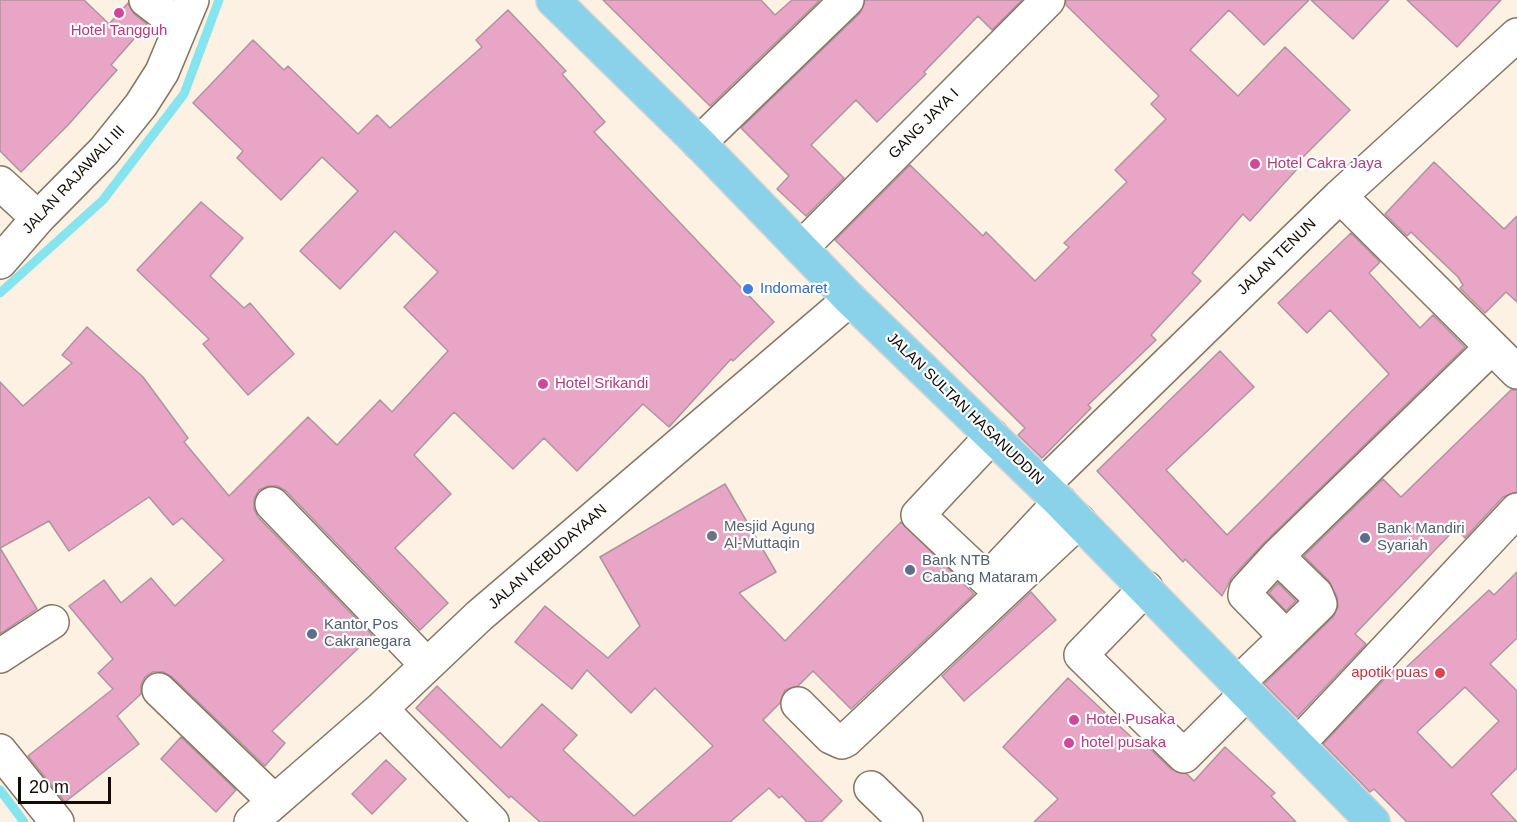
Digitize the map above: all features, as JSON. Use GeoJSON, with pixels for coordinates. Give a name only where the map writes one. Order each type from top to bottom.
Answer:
{"type":"FeatureCollection","features":[{"type":"Feature","properties":{"kind":"main road","name":"JALAN SULTAN HASANUDDIN"},"geometry":{"type":"LineString","coordinates":[[553,0],[699,143],[850,299],[1061,502],[1373,822]]}},
{"type":"Feature","properties":{"kind":"street"},"geometry":{"type":"LineString","coordinates":[[146,0],[186,13]]}},
{"type":"Feature","properties":{"kind":"street"},"geometry":{"type":"LineString","coordinates":[[699,143],[847,0]]}},
{"type":"Feature","properties":{"kind":"street","name":"GANG JAYA I"},"geometry":{"type":"LineString","coordinates":[[801,248],[1034,4]]}},
{"type":"Feature","properties":{"kind":"street","name":"JALAN RAJAWALI III"},"geometry":{"type":"LineString","coordinates":[[0,262],[38,218],[104,151],[141,105],[162,72],[186,13]]}},
{"type":"Feature","properties":{"kind":"street","name":"JALAN TENUN"},"geometry":{"type":"LineString","coordinates":[[1061,502],[1340,196],[1517,35]]}},
{"type":"Feature","properties":{"kind":"street"},"geometry":{"type":"LineString","coordinates":[[0,183],[38,218]]}},
{"type":"Feature","properties":{"kind":"street"},"geometry":{"type":"LineString","coordinates":[[1340,196],[1517,372]]}},
{"type":"Feature","properties":{"kind":"street","name":"JALAN KEBUDAYAAN"},"geometry":{"type":"LineString","coordinates":[[262,812],[381,709],[426,664],[850,299]]}},
{"type":"Feature","properties":{"kind":"street"},"geometry":{"type":"LineString","coordinates":[[1286,637],[1245,595],[1246,590],[1491,348]]}},
{"type":"Feature","properties":{"kind":"street"},"geometry":{"type":"LineString","coordinates":[[992,436],[918,515],[987,580],[1061,502]]}},
{"type":"Feature","properties":{"kind":"street"},"geometry":{"type":"LineString","coordinates":[[798,704],[831,737],[842,742],[846,740],[1061,502]]}},
{"type":"Feature","properties":{"kind":"street"},"geometry":{"type":"LineString","coordinates":[[272,504],[426,664]]}},
{"type":"Feature","properties":{"kind":"street"},"geometry":{"type":"LineString","coordinates":[[1298,744],[1517,510]]}},
{"type":"Feature","properties":{"kind":"street"},"geometry":{"type":"LineString","coordinates":[[1146,588],[1081,655],[1184,756],[1286,637],[1320,604],[1316,594],[1278,556]]}},
{"type":"Feature","properties":{"kind":"street"},"geometry":{"type":"LineString","coordinates":[[0,656],[52,622]]}},
{"type":"Feature","properties":{"kind":"street"},"geometry":{"type":"LineString","coordinates":[[159,690],[262,812]]}},
{"type":"Feature","properties":{"kind":"street"},"geometry":{"type":"LineString","coordinates":[[381,709],[492,822]]}},
{"type":"Feature","properties":{"kind":"street"},"geometry":{"type":"LineString","coordinates":[[0,751],[57,822]]}},
{"type":"Feature","properties":{"kind":"street"},"geometry":{"type":"LineString","coordinates":[[871,788],[906,822]]}},
{"type":"Feature","properties":{"kind":"building"},"geometry":{"type":"Polygon","coordinates":[[[0,0],[84,0],[109,24],[128,3],[134,14],[147,24],[111,65],[117,70],[68,125],[21,172],[0,151],[0,0]]]}},
{"type":"Feature","properties":{"kind":"building"},"geometry":{"type":"Polygon","coordinates":[[[603,0],[761,0],[775,15],[792,0],[820,0],[710,106],[603,0]]]}},
{"type":"Feature","properties":{"kind":"building"},"geometry":{"type":"Polygon","coordinates":[[[865,0],[1022,0],[992,30],[978,16],[924,72],[926,74],[877,122],[856,100],[811,145],[844,178],[806,216],[777,189],[789,176],[741,128],[860,13],[865,0]]]}},
{"type":"Feature","properties":{"kind":"building"},"geometry":{"type":"Polygon","coordinates":[[[1066,0],[1309,0],[1264,45],[1229,10],[1190,50],[1238,96],[1285,47],[1350,110],[1295,165],[1298,168],[1250,221],[1243,214],[1192,273],[1201,281],[1151,335],[1156,340],[1088,405],[1091,408],[1042,458],[1018,435],[1025,428],[835,240],[910,165],[983,236],[986,232],[1035,281],[1069,247],[1064,243],[1127,182],[1115,170],[1166,119],[1151,104],[1159,96],[1066,5],[1066,0]]]}},
{"type":"Feature","properties":{"kind":"building"},"geometry":{"type":"Polygon","coordinates":[[[1311,0],[1389,0],[1353,39],[1311,0]]]}},
{"type":"Feature","properties":{"kind":"building"},"geometry":{"type":"Polygon","coordinates":[[[1407,0],[1501,0],[1457,47],[1407,0]]]}},
{"type":"Feature","properties":{"kind":"building"},"geometry":{"type":"Polygon","coordinates":[[[508,10],[566,71],[562,74],[605,122],[594,132],[774,322],[733,361],[731,359],[669,427],[643,404],[577,471],[544,438],[513,469],[454,412],[414,455],[451,494],[395,548],[448,603],[420,630],[286,491],[277,486],[268,486],[259,490],[254,499],[254,509],[258,517],[372,635],[272,731],[285,743],[265,766],[172,677],[163,672],[153,672],[145,677],[141,685],[141,694],[117,716],[139,744],[65,802],[28,756],[113,689],[98,673],[113,659],[69,606],[104,580],[121,603],[151,578],[175,606],[224,560],[182,518],[173,525],[149,497],[69,551],[49,521],[0,548],[0,382],[23,406],[72,363],[62,355],[87,327],[143,377],[188,438],[184,442],[229,496],[308,417],[337,445],[380,400],[392,412],[448,351],[404,307],[438,272],[395,231],[340,289],[300,251],[358,191],[322,157],[281,200],[237,158],[243,151],[193,103],[253,40],[284,70],[288,66],[358,134],[377,115],[390,128],[482,47],[476,40],[508,10]]]}},
{"type":"Feature","properties":{"kind":"building"},"geometry":{"type":"Polygon","coordinates":[[[1434,162],[1504,229],[1517,216],[1517,302],[1506,292],[1485,313],[1460,288],[1463,285],[1458,277],[1411,232],[1407,236],[1385,214],[1434,162]]]}},
{"type":"Feature","properties":{"kind":"building"},"geometry":{"type":"Polygon","coordinates":[[[201,202],[243,238],[210,276],[244,308],[250,303],[294,354],[248,395],[203,344],[209,339],[137,270],[201,202]]]}},
{"type":"Feature","properties":{"kind":"building"},"geometry":{"type":"Polygon","coordinates":[[[1351,233],[1380,262],[1369,273],[1420,328],[1433,315],[1465,347],[1264,543],[1232,577],[1222,596],[1185,559],[1183,562],[1097,471],[1220,351],[1254,387],[1166,470],[1227,535],[1389,374],[1330,310],[1307,333],[1278,303],[1351,233]]]}},
{"type":"Feature","properties":{"kind":"building"},"geometry":{"type":"Polygon","coordinates":[[[1511,390],[1517,390],[1517,492],[1503,497],[1465,538],[1456,528],[1355,634],[1366,644],[1297,717],[1264,684],[1333,617],[1338,607],[1337,597],[1329,581],[1304,556],[1383,479],[1401,497],[1511,390]]]}},
{"type":"Feature","properties":{"kind":"building"},"geometry":{"type":"Polygon","coordinates":[[[725,484],[776,572],[739,593],[785,641],[901,522],[974,594],[851,709],[813,671],[798,686],[785,690],[780,703],[763,720],[842,801],[821,822],[807,822],[782,796],[779,798],[769,788],[730,822],[540,822],[511,796],[509,798],[416,708],[437,686],[501,748],[542,704],[577,735],[563,750],[634,816],[713,746],[655,688],[631,713],[587,670],[572,689],[515,642],[545,606],[608,658],[640,626],[600,557],[725,484]]]}},
{"type":"Feature","properties":{"kind":"building"},"geometry":{"type":"Polygon","coordinates":[[[0,548],[37,609],[0,634],[0,548]]]}},
{"type":"Feature","properties":{"kind":"building"},"geometry":{"type":"Polygon","coordinates":[[[1517,572],[1517,638],[1490,664],[1517,691],[1517,768],[1491,794],[1517,822],[1407,822],[1374,789],[1370,792],[1323,744],[1393,670],[1398,675],[1489,590],[1494,595],[1517,572]],[[1465,687],[1417,732],[1452,768],[1499,721],[1465,687]]]}},
{"type":"Feature","properties":{"kind":"building"},"geometry":{"type":"Polygon","coordinates":[[[1278,583],[1296,601],[1286,611],[1269,593],[1278,583]]]}},
{"type":"Feature","properties":{"kind":"building"},"geometry":{"type":"Polygon","coordinates":[[[1031,592],[1056,620],[964,701],[942,676],[1031,592]]]}},
{"type":"Feature","properties":{"kind":"building"},"geometry":{"type":"Polygon","coordinates":[[[1068,678],[1142,747],[1145,744],[1171,769],[1187,774],[1194,781],[1225,747],[1275,793],[1271,796],[1296,822],[1034,822],[1058,799],[1003,747],[1068,678]]]}},
{"type":"Feature","properties":{"kind":"building"},"geometry":{"type":"Polygon","coordinates":[[[181,737],[236,790],[216,812],[161,759],[181,737]]]}},
{"type":"Feature","properties":{"kind":"building"},"geometry":{"type":"Polygon","coordinates":[[[386,760],[406,779],[372,814],[352,794],[386,760]]]}},
{"type":"Feature","properties":{"kind":"waterway"},"geometry":{"type":"LineString","coordinates":[[0,293],[103,200],[184,94],[219,0]]}},
{"type":"Feature","properties":{"kind":"waterway"},"geometry":{"type":"LineString","coordinates":[[0,790],[24,822]]}},
{"type":"Feature","properties":{"kind":"place","name":"Hotel Tangguh"},"geometry":{"type":"Point","coordinates":[119,13]}},
{"type":"Feature","properties":{"kind":"place","name":"Hotel Cakra Jaya"},"geometry":{"type":"Point","coordinates":[1255,164]}},
{"type":"Feature","properties":{"kind":"place","name":"Indomaret"},"geometry":{"type":"Point","coordinates":[748,289]}},
{"type":"Feature","properties":{"kind":"place","name":"Hotel Srikandi"},"geometry":{"type":"Point","coordinates":[543,384]}},
{"type":"Feature","properties":{"kind":"place","name":"Mesjid Agung Al-Muttaqin"},"geometry":{"type":"Point","coordinates":[712,536]}},
{"type":"Feature","properties":{"kind":"place","name":"Bank Mandiri Syariah"},"geometry":{"type":"Point","coordinates":[1365,538]}},
{"type":"Feature","properties":{"kind":"place","name":"Bank NTB Cabang Mataram"},"geometry":{"type":"Point","coordinates":[910,570]}},
{"type":"Feature","properties":{"kind":"place","name":"Kantor Pos Cakranegara"},"geometry":{"type":"Point","coordinates":[312,634]}},
{"type":"Feature","properties":{"kind":"place","name":"apotik puas"},"geometry":{"type":"Point","coordinates":[1440,673]}},
{"type":"Feature","properties":{"kind":"place","name":"Hotel Pusaka"},"geometry":{"type":"Point","coordinates":[1074,720]}},
{"type":"Feature","properties":{"kind":"place","name":"hotel pusaka"},"geometry":{"type":"Point","coordinates":[1069,743]}}]}
